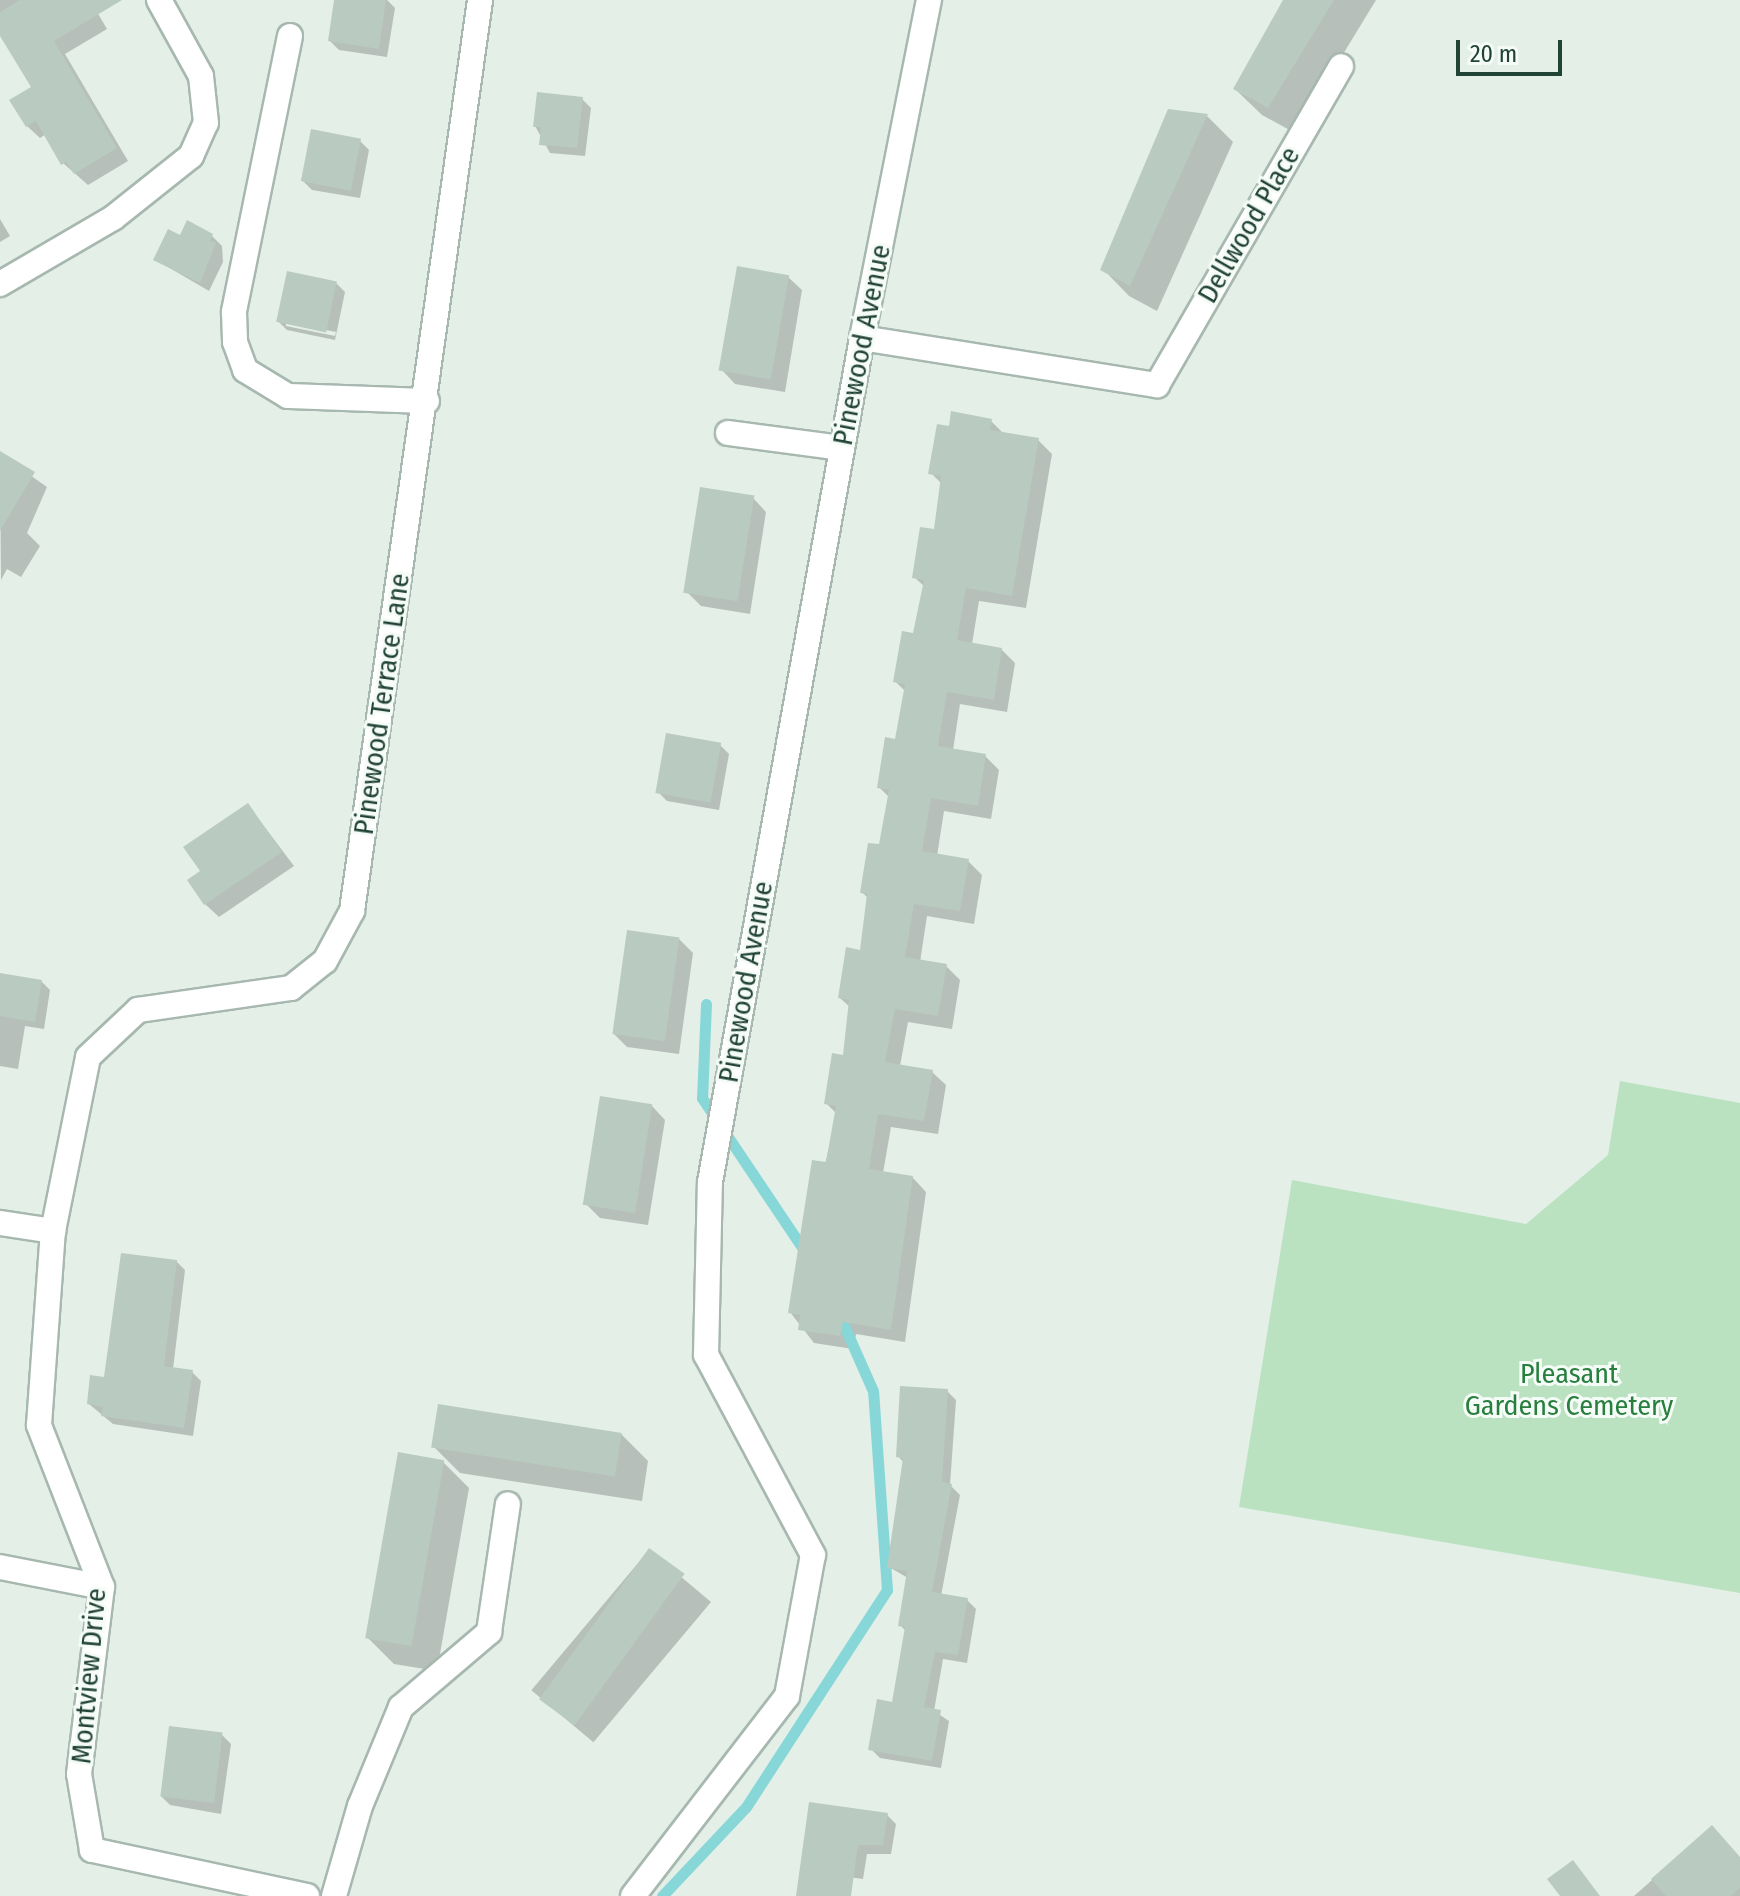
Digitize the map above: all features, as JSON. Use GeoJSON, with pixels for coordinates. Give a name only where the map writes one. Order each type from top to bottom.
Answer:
{"type":"FeatureCollection","features":[{"type":"Feature","properties":{"kind":"street"},"geometry":{"type":"LineString","coordinates":[[0,284],[113,218],[191,156],[206,123],[201,76],[159,0]]}},
{"type":"Feature","properties":{"kind":"street","name":"Pinewood Terrace Lane"},"geometry":{"type":"LineString","coordinates":[[53,1231],[88,1057],[138,1010],[291,988],[325,961],[352,911],[427,401],[480,0]]}},
{"type":"Feature","properties":{"kind":"street","name":"Pinewood Avenue"},"geometry":{"type":"LineString","coordinates":[[633,1896],[787,1696],[813,1555],[706,1355],[710,1182],[862,338],[929,0]]}},
{"type":"Feature","properties":{"kind":"street"},"geometry":{"type":"LineString","coordinates":[[290,36],[234,312],[235,342],[245,370],[288,396],[427,401]]}},
{"type":"Feature","properties":{"kind":"street","name":"Dellwood Place"},"geometry":{"type":"LineString","coordinates":[[862,338],[1157,385],[1341,66]]}},
{"type":"Feature","properties":{"kind":"street"},"geometry":{"type":"LineString","coordinates":[[728,433],[842,448]]}},
{"type":"Feature","properties":{"kind":"street"},"geometry":{"type":"LineString","coordinates":[[0,1223],[53,1231]]}},
{"type":"Feature","properties":{"kind":"street","name":"Montview Drive"},"geometry":{"type":"LineString","coordinates":[[53,1231],[39,1425],[102,1587],[79,1774],[92,1850],[307,1896]]}},
{"type":"Feature","properties":{"kind":"street"},"geometry":{"type":"LineString","coordinates":[[334,1896],[360,1806],[401,1707],[489,1632],[508,1504]]}},
{"type":"Feature","properties":{"kind":"street"},"geometry":{"type":"LineString","coordinates":[[0,1567],[102,1587]]}},
{"type":"Feature","properties":{"kind":"green space","name":"Pleasant Gardens Cemetery"},"geometry":{"type":"Polygon","coordinates":[[[1620,1081],[1740,1103],[1740,1593],[1239,1507],[1292,1180],[1526,1224],[1608,1155],[1620,1081]]]}},
{"type":"Feature","properties":{"kind":"building"},"geometry":{"type":"Polygon","coordinates":[[[20,0],[122,0],[54,41],[117,148],[74,174],[66,162],[61,165],[36,121],[26,127],[9,100],[31,87],[0,36],[0,12],[20,0]]]}},
{"type":"Feature","properties":{"kind":"building"},"geometry":{"type":"Polygon","coordinates":[[[334,0],[386,0],[379,49],[328,41],[334,0]]]}},
{"type":"Feature","properties":{"kind":"building"},"geometry":{"type":"Polygon","coordinates":[[[1283,0],[1334,0],[1268,108],[1233,89],[1283,0]]]}},
{"type":"Feature","properties":{"kind":"building"},"geometry":{"type":"Polygon","coordinates":[[[537,92],[583,97],[577,148],[539,145],[541,127],[533,127],[537,92]]]}},
{"type":"Feature","properties":{"kind":"building"},"geometry":{"type":"Polygon","coordinates":[[[1168,109],[1208,114],[1130,286],[1100,270],[1168,109]]]}},
{"type":"Feature","properties":{"kind":"building"},"geometry":{"type":"Polygon","coordinates":[[[311,129],[361,139],[351,191],[301,181],[311,129]]]}},
{"type":"Feature","properties":{"kind":"building"},"geometry":{"type":"Polygon","coordinates":[[[187,220],[213,234],[210,241],[216,243],[200,283],[153,260],[168,229],[180,235],[187,220]]]}},
{"type":"Feature","properties":{"kind":"building"},"geometry":{"type":"Polygon","coordinates":[[[737,266],[789,275],[771,380],[719,370],[737,266]]]}},
{"type":"Feature","properties":{"kind":"building"},"geometry":{"type":"Polygon","coordinates":[[[287,271],[337,282],[326,332],[276,322],[287,271]]]}},
{"type":"Feature","properties":{"kind":"building"},"geometry":{"type":"Polygon","coordinates":[[[951,411],[992,419],[990,430],[1039,438],[1012,596],[966,588],[957,640],[1002,648],[994,700],[947,692],[938,746],[986,754],[978,806],[931,798],[922,851],[969,859],[960,911],[914,904],[905,957],[947,964],[938,1016],[895,1009],[885,1062],[933,1070],[924,1121],[878,1114],[869,1169],[913,1176],[891,1330],[843,1322],[840,1336],[798,1330],[800,1315],[788,1313],[812,1160],[826,1162],[836,1106],[824,1104],[832,1053],[843,1055],[849,1000],[838,998],[846,947],[860,950],[867,894],[860,893],[868,843],[879,844],[889,790],[877,788],[885,737],[895,739],[905,684],[893,682],[902,631],[913,633],[924,580],[912,578],[920,527],[934,529],[941,476],[928,474],[937,424],[949,426],[951,411]]]}},
{"type":"Feature","properties":{"kind":"building"},"geometry":{"type":"Polygon","coordinates":[[[0,451],[35,472],[0,531],[0,451]]]}},
{"type":"Feature","properties":{"kind":"building"},"geometry":{"type":"Polygon","coordinates":[[[700,487],[754,496],[738,601],[683,593],[700,487]]]}},
{"type":"Feature","properties":{"kind":"building"},"geometry":{"type":"Polygon","coordinates":[[[666,733],[721,743],[711,803],[655,793],[666,733]]]}},
{"type":"Feature","properties":{"kind":"building"},"geometry":{"type":"Polygon","coordinates":[[[248,803],[282,852],[204,905],[187,880],[200,871],[183,847],[248,803]]]}},
{"type":"Feature","properties":{"kind":"building"},"geometry":{"type":"Polygon","coordinates":[[[627,930],[679,937],[665,1041],[612,1034],[627,930]]]}},
{"type":"Feature","properties":{"kind":"building"},"geometry":{"type":"Polygon","coordinates":[[[0,973],[42,980],[35,1022],[0,1016],[0,973]]]}},
{"type":"Feature","properties":{"kind":"building"},"geometry":{"type":"Polygon","coordinates":[[[600,1096],[652,1104],[635,1213],[583,1205],[600,1096]]]}},
{"type":"Feature","properties":{"kind":"building"},"geometry":{"type":"Polygon","coordinates":[[[121,1253],[177,1260],[164,1366],[193,1370],[184,1428],[101,1416],[103,1407],[87,1404],[90,1375],[104,1377],[121,1253]]]}},
{"type":"Feature","properties":{"kind":"building"},"geometry":{"type":"Polygon","coordinates":[[[900,1386],[948,1389],[942,1482],[952,1484],[932,1592],[968,1598],[958,1655],[935,1652],[924,1707],[941,1710],[932,1761],[868,1750],[877,1699],[892,1702],[905,1627],[898,1626],[907,1571],[887,1568],[903,1458],[896,1457],[900,1386]]]}},
{"type":"Feature","properties":{"kind":"building"},"geometry":{"type":"Polygon","coordinates":[[[438,1404],[622,1433],[615,1477],[431,1447],[438,1404]]]}},
{"type":"Feature","properties":{"kind":"building"},"geometry":{"type":"Polygon","coordinates":[[[398,1452],[444,1460],[411,1646],[365,1638],[398,1452]]]}},
{"type":"Feature","properties":{"kind":"building"},"geometry":{"type":"Polygon","coordinates":[[[649,1548],[685,1574],[575,1725],[539,1699],[649,1548]]]}},
{"type":"Feature","properties":{"kind":"building"},"geometry":{"type":"Polygon","coordinates":[[[169,1726],[223,1733],[214,1803],[160,1796],[169,1726]]]}},
{"type":"Feature","properties":{"kind":"building"},"geometry":{"type":"Polygon","coordinates":[[[809,1802],[888,1813],[883,1845],[858,1845],[851,1896],[796,1896],[809,1802]]]}},
{"type":"Feature","properties":{"kind":"building"},"geometry":{"type":"Polygon","coordinates":[[[1712,1825],[1740,1857],[1740,1888],[1731,1896],[1666,1896],[1651,1879],[1712,1825]]]}},
{"type":"Feature","properties":{"kind":"building"},"geometry":{"type":"Polygon","coordinates":[[[1573,1860],[1600,1896],[1560,1896],[1547,1879],[1573,1860]]]}},
{"type":"Feature","properties":{"kind":"waterway"},"geometry":{"type":"LineString","coordinates":[[706,1004],[702,1098],[807,1255]]}},
{"type":"Feature","properties":{"kind":"waterway"},"geometry":{"type":"LineString","coordinates":[[662,1896],[746,1807],[887,1590],[873,1391],[838,1312]]}}]}
